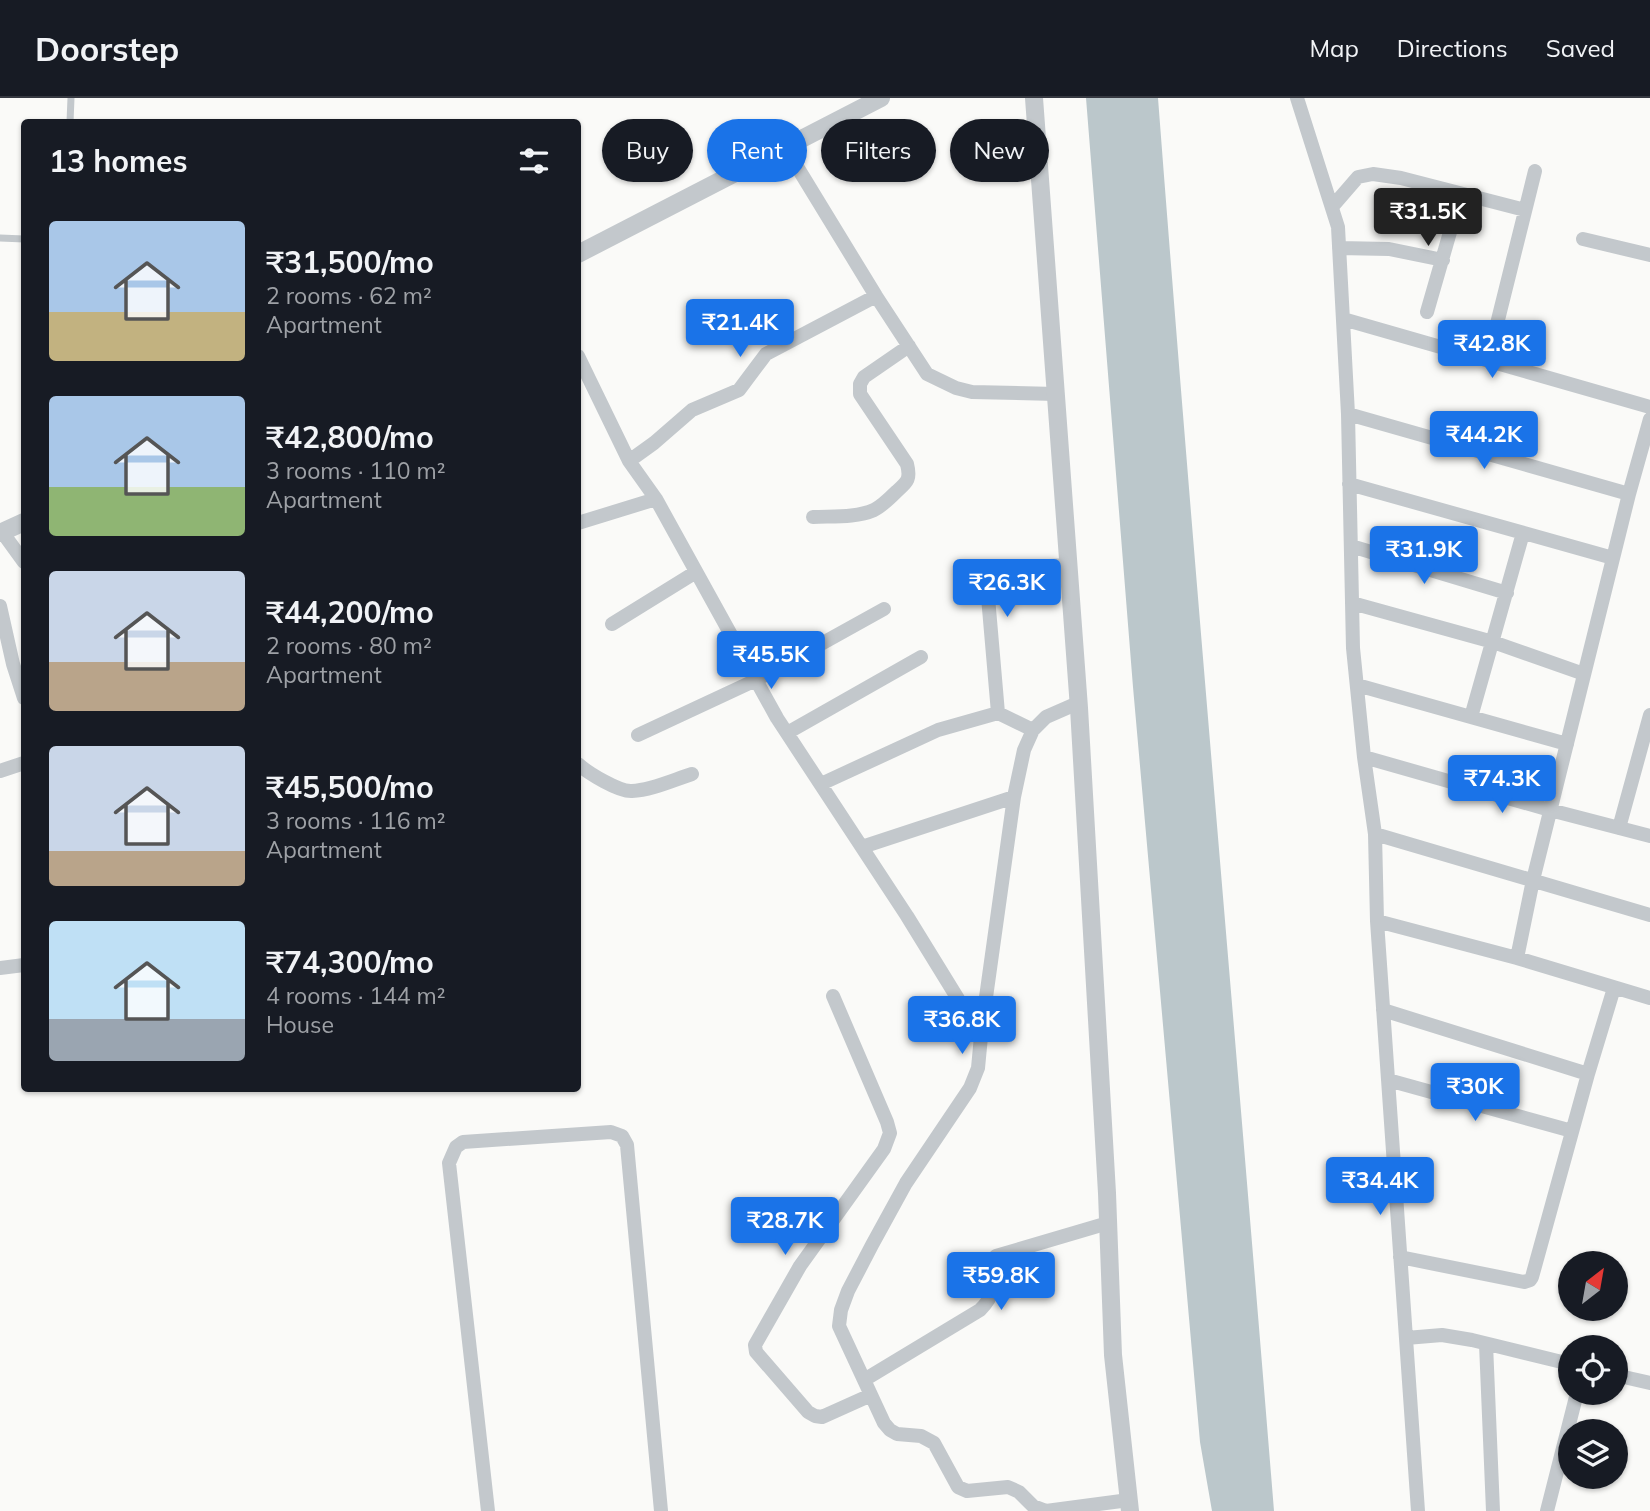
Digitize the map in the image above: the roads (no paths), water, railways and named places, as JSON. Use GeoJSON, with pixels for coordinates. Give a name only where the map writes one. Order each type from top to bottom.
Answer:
{"type":"FeatureCollection","features":[{"type":"Feature","properties":{"kind":"street"},"geometry":{"type":"LineString","coordinates":[[807,136],[881,98]]}},
{"type":"Feature","properties":{"kind":"street"},"geometry":{"type":"LineString","coordinates":[[1034,98],[1078,703],[1113,1355],[1129,1505],[1046,1511],[1033,1506],[1019,1492],[1007,1487],[967,1491],[958,1487],[934,1443],[921,1436],[897,1434],[890,1430],[884,1423],[839,1326],[848,1290],[906,1183],[970,1088],[978,1068],[1014,797],[1024,750],[1033,730],[1046,717],[1078,703]]}},
{"type":"Feature","properties":{"kind":"street"},"geometry":{"type":"LineString","coordinates":[[1297,98],[1338,227],[1348,414],[1353,648],[1374,834],[1377,921],[1418,1511]]}},
{"type":"Feature","properties":{"kind":"street"},"geometry":{"type":"LineString","coordinates":[[1488,360],[1535,171]]}},
{"type":"Feature","properties":{"kind":"street"},"geometry":{"type":"LineString","coordinates":[[1332,207],[1359,177],[1373,174],[1401,178],[1525,210]]}},
{"type":"Feature","properties":{"kind":"street"},"geometry":{"type":"LineString","coordinates":[[581,252],[717,182]]}},
{"type":"Feature","properties":{"kind":"street"},"geometry":{"type":"LineString","coordinates":[[806,182],[927,374],[956,388],[972,392],[1056,394]]}},
{"type":"Feature","properties":{"kind":"street"},"geometry":{"type":"LineString","coordinates":[[1427,312],[1461,194]]}},
{"type":"Feature","properties":{"kind":"street"},"geometry":{"type":"LineString","coordinates":[[1583,239],[1650,255]]}},
{"type":"Feature","properties":{"kind":"street"},"geometry":{"type":"LineString","coordinates":[[1339,248],[1388,249],[1443,260]]}},
{"type":"Feature","properties":{"kind":"street"},"geometry":{"type":"LineString","coordinates":[[629,461],[692,410],[739,390],[766,354],[876,296]]}},
{"type":"Feature","properties":{"kind":"street"},"geometry":{"type":"LineString","coordinates":[[1343,319],[1650,407]]}},
{"type":"Feature","properties":{"kind":"street"},"geometry":{"type":"LineString","coordinates":[[813,517],[856,515],[875,510],[908,480],[910,474],[907,464],[860,394],[860,384],[864,377],[909,346]]}},
{"type":"Feature","properties":{"kind":"street"},"geometry":{"type":"LineString","coordinates":[[581,362],[629,461],[656,499],[787,733],[907,916],[962,1007],[982,1027]]}},
{"type":"Feature","properties":{"kind":"street"},"geometry":{"type":"LineString","coordinates":[[1348,414],[1629,494]]}},
{"type":"Feature","properties":{"kind":"street"},"geometry":{"type":"LineString","coordinates":[[1517,958],[1550,810],[1650,419]]}},
{"type":"Feature","properties":{"kind":"street"},"geometry":{"type":"LineString","coordinates":[[1349,484],[1613,558]]}},
{"type":"Feature","properties":{"kind":"street"},"geometry":{"type":"LineString","coordinates":[[581,522],[656,499]]}},
{"type":"Feature","properties":{"kind":"street"},"geometry":{"type":"LineString","coordinates":[[21,523],[1,532],[21,558]]}},
{"type":"Feature","properties":{"kind":"street"},"geometry":{"type":"LineString","coordinates":[[1471,717],[1523,533]]}},
{"type":"Feature","properties":{"kind":"street"},"geometry":{"type":"LineString","coordinates":[[1351,546],[1507,593]]}},
{"type":"Feature","properties":{"kind":"street"},"geometry":{"type":"LineString","coordinates":[[998,713],[988,584],[1011,568],[1068,565]]}},
{"type":"Feature","properties":{"kind":"street"},"geometry":{"type":"LineString","coordinates":[[612,624],[696,572]]}},
{"type":"Feature","properties":{"kind":"street"},"geometry":{"type":"LineString","coordinates":[[1352,603],[1493,642],[1584,674]]}},
{"type":"Feature","properties":{"kind":"street"},"geometry":{"type":"LineString","coordinates":[[0,607],[21,689]]}},
{"type":"Feature","properties":{"kind":"street"},"geometry":{"type":"LineString","coordinates":[[638,735],[756,680],[884,609]]}},
{"type":"Feature","properties":{"kind":"street"},"geometry":{"type":"LineString","coordinates":[[787,733],[921,657]]}},
{"type":"Feature","properties":{"kind":"street"},"geometry":{"type":"LineString","coordinates":[[1357,685],[1567,744]]}},
{"type":"Feature","properties":{"kind":"street"},"geometry":{"type":"LineString","coordinates":[[821,784],[938,730],[998,713],[1033,730]]}},
{"type":"Feature","properties":{"kind":"street"},"geometry":{"type":"LineString","coordinates":[[1619,828],[1650,715]]}},
{"type":"Feature","properties":{"kind":"street"},"geometry":{"type":"LineString","coordinates":[[1364,757],[1650,836]]}},
{"type":"Feature","properties":{"kind":"street"},"geometry":{"type":"LineString","coordinates":[[0,771],[21,764]]}},
{"type":"Feature","properties":{"kind":"street"},"geometry":{"type":"LineString","coordinates":[[581,767],[605,782],[629,792],[692,774]]}},
{"type":"Feature","properties":{"kind":"street"},"geometry":{"type":"LineString","coordinates":[[862,847],[1014,797]]}},
{"type":"Feature","properties":{"kind":"street"},"geometry":{"type":"LineString","coordinates":[[1374,834],[1650,915]]}},
{"type":"Feature","properties":{"kind":"street"},"geometry":{"type":"LineString","coordinates":[[1377,921],[1517,958],[1650,998]]}},
{"type":"Feature","properties":{"kind":"street"},"geometry":{"type":"LineString","coordinates":[[0,968],[21,965]]}},
{"type":"Feature","properties":{"kind":"street"},"geometry":{"type":"LineString","coordinates":[[1400,1257],[1524,1282],[1530,1280],[1614,988]]}},
{"type":"Feature","properties":{"kind":"street"},"geometry":{"type":"LineString","coordinates":[[833,996],[890,1133],[884,1149],[800,1266],[755,1345],[756,1352],[808,1412],[815,1416],[822,1417],[871,1395]]}},
{"type":"Feature","properties":{"kind":"street"},"geometry":{"type":"LineString","coordinates":[[1383,1010],[1588,1074]]}},
{"type":"Feature","properties":{"kind":"street"},"geometry":{"type":"LineString","coordinates":[[1388,1080],[1572,1131]]}},
{"type":"Feature","properties":{"kind":"street"},"geometry":{"type":"LineString","coordinates":[[488,1511],[449,1163],[456,1147],[463,1142],[611,1132],[622,1136],[627,1145],[661,1511]]}},
{"type":"Feature","properties":{"kind":"street"},"geometry":{"type":"LineString","coordinates":[[864,1380],[980,1310],[992,1290],[989,1268],[990,1262],[996,1256],[1108,1223]]}},
{"type":"Feature","properties":{"kind":"street"},"geometry":{"type":"LineString","coordinates":[[1406,1338],[1442,1335],[1558,1361]]}},
{"type":"Feature","properties":{"kind":"street"},"geometry":{"type":"LineString","coordinates":[[1486,1343],[1493,1511]]}},
{"type":"Feature","properties":{"kind":"street"},"geometry":{"type":"LineString","coordinates":[[1628,1378],[1650,1383]]}},
{"type":"Feature","properties":{"kind":"street"},"geometry":{"type":"LineString","coordinates":[[1548,1511],[1574,1405]]}},
{"type":"Feature","properties":{"kind":"lane"},"geometry":{"type":"LineString","coordinates":[[71,98],[71,119]]}},
{"type":"Feature","properties":{"kind":"lane"},"geometry":{"type":"LineString","coordinates":[[0,237],[21,239]]}}]}
